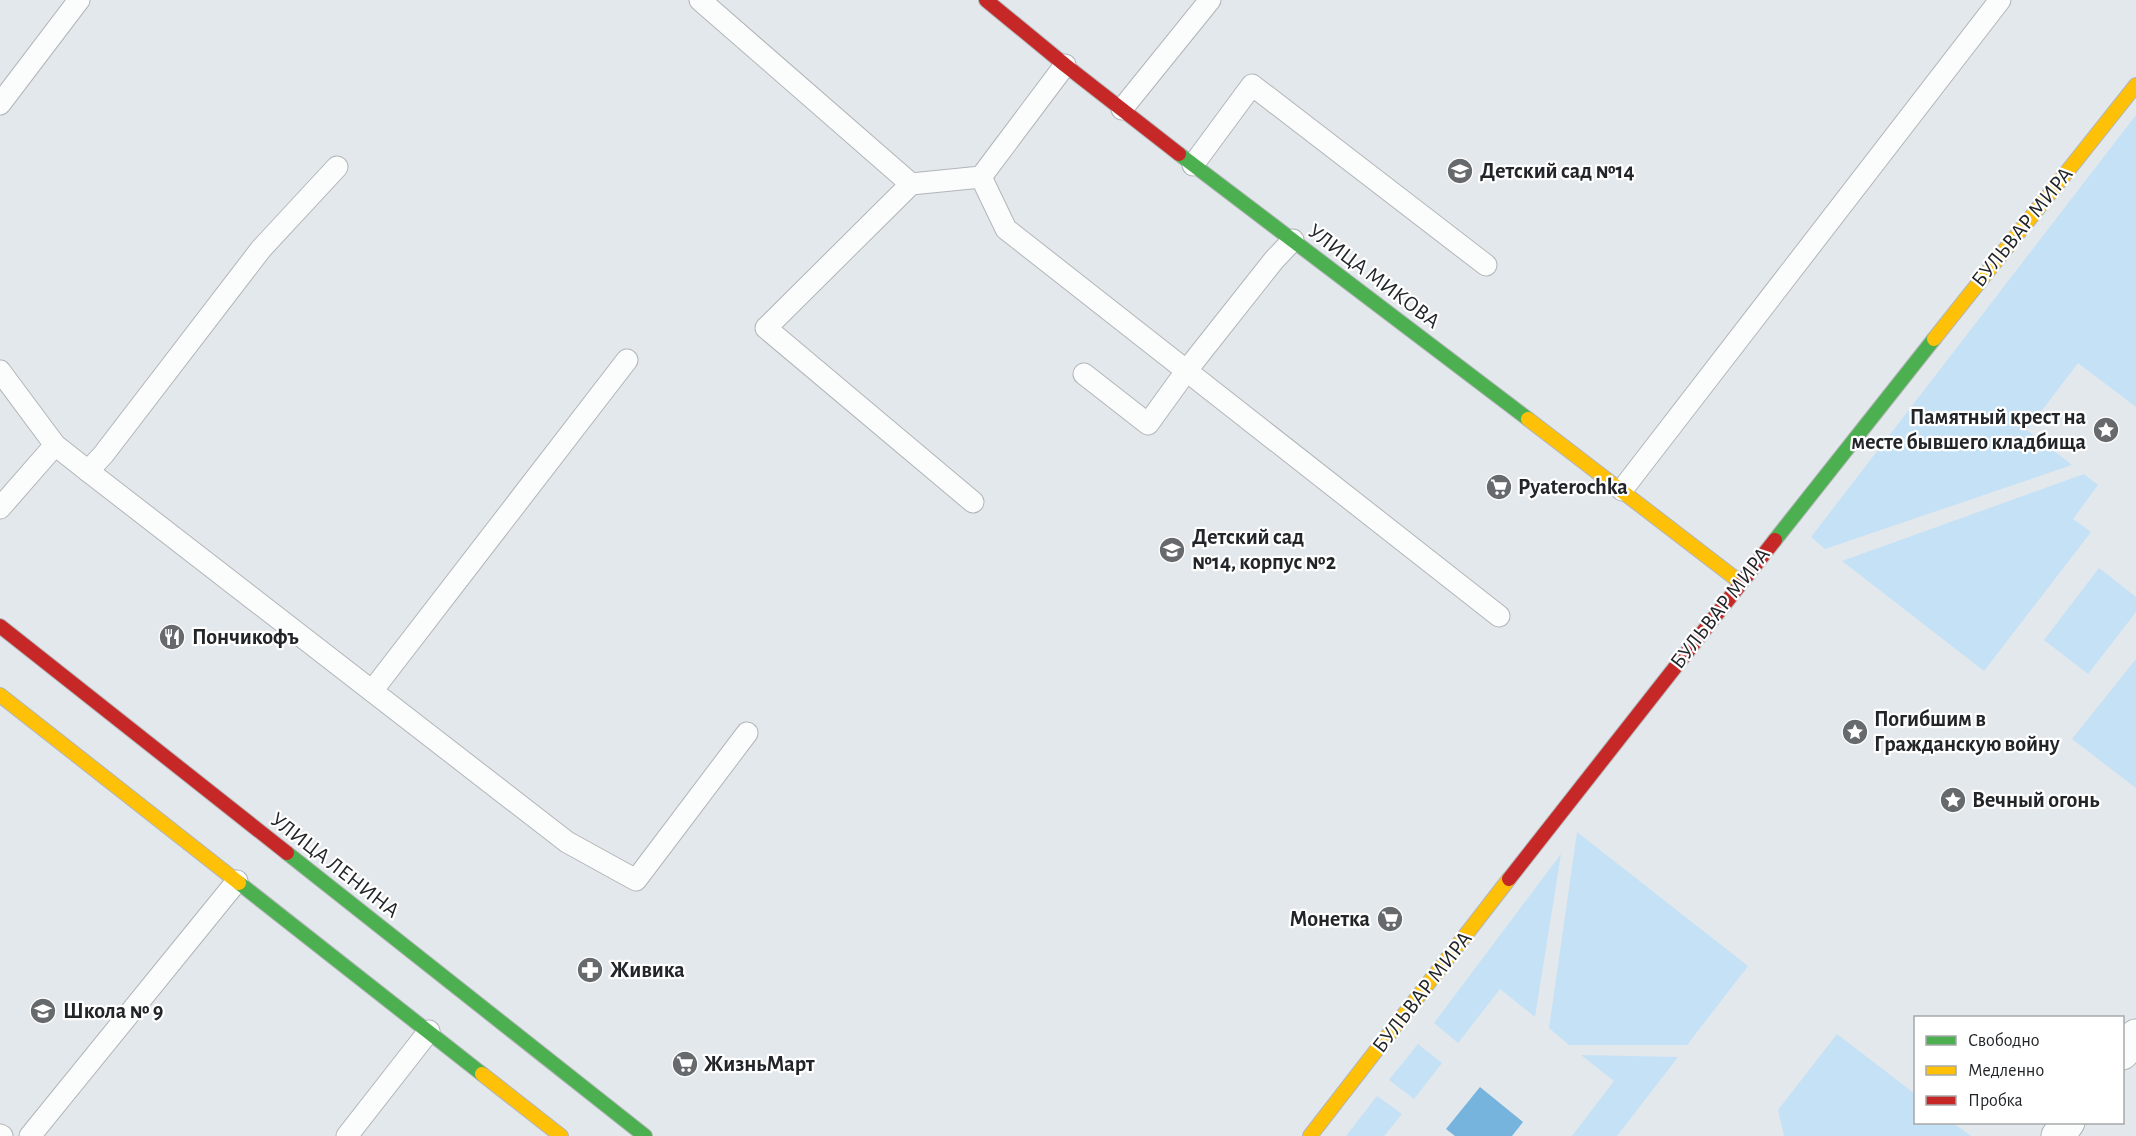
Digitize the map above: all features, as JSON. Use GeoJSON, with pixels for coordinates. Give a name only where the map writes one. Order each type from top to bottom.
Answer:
{"type":"FeatureCollection","features":[{"type":"Feature","properties":{"kind":"street","name":"УЛИЦА МИКОВА"},"geometry":{"type":"LineString","coordinates":[[986,0],[1193,165],[1623,490],[1740,582]]}},
{"type":"Feature","properties":{"kind":"street","name":"БУЛЬВАР МИРА"},"geometry":{"type":"LineString","coordinates":[[1310,1136],[1740,582],[2136,85]]}},
{"type":"Feature","properties":{"kind":"street","name":"УЛИЦА ЛЕНИНА"},"geometry":{"type":"LineString","coordinates":[[0,626],[645,1136]]}},
{"type":"Feature","properties":{"kind":"street"},"geometry":{"type":"LineString","coordinates":[[0,694],[561,1136]]}},
{"type":"Feature","properties":{"kind":"street"},"geometry":{"type":"LineString","coordinates":[[2124,1051],[2136,1036]]}},
{"type":"Feature","properties":{"kind":"lane"},"geometry":{"type":"LineString","coordinates":[[0,104],[79,0]]}},
{"type":"Feature","properties":{"kind":"lane"},"geometry":{"type":"LineString","coordinates":[[700,0],[911,184]]}},
{"type":"Feature","properties":{"kind":"lane"},"geometry":{"type":"LineString","coordinates":[[1122,108],[1210,0]]}},
{"type":"Feature","properties":{"kind":"lane"},"geometry":{"type":"LineString","coordinates":[[1623,490],[2000,0]]}},
{"type":"Feature","properties":{"kind":"lane"},"geometry":{"type":"LineString","coordinates":[[973,502],[766,328],[911,184],[981,177],[1065,65]]}},
{"type":"Feature","properties":{"kind":"lane"},"geometry":{"type":"LineString","coordinates":[[1193,165],[1252,85],[1486,265]]}},
{"type":"Feature","properties":{"kind":"lane"},"geometry":{"type":"LineString","coordinates":[[88,471],[103,455],[261,249],[337,167]]}},
{"type":"Feature","properties":{"kind":"lane"},"geometry":{"type":"LineString","coordinates":[[981,177],[1006,229],[1498,616]]}},
{"type":"Feature","properties":{"kind":"lane"},"geometry":{"type":"LineString","coordinates":[[1084,374],[1148,424],[1187,370],[1274,260],[1293,240]]}},
{"type":"Feature","properties":{"kind":"lane"},"geometry":{"type":"LineString","coordinates":[[372,691],[627,360]]}},
{"type":"Feature","properties":{"kind":"lane"},"geometry":{"type":"LineString","coordinates":[[0,371],[55,445],[567,842],[636,879],[747,733]]}},
{"type":"Feature","properties":{"kind":"lane"},"geometry":{"type":"LineString","coordinates":[[0,508],[55,445]]}},
{"type":"Feature","properties":{"kind":"lane"},"geometry":{"type":"LineString","coordinates":[[30,1136],[237,880]]}},
{"type":"Feature","properties":{"kind":"lane"},"geometry":{"type":"LineString","coordinates":[[347,1136],[429,1031]]}},
{"type":"Feature","properties":{"kind":"shaded area"},"geometry":{"type":"Polygon","coordinates":[[[2136,115],[2136,407],[2078,363],[2027,430],[2072,465],[1825,549],[1811,537],[2136,115]]]}},
{"type":"Feature","properties":{"kind":"shaded area"},"geometry":{"type":"Polygon","coordinates":[[[2084,474],[2098,485],[2073,519],[2091,532],[1984,671],[1842,561],[2084,474]]]}},
{"type":"Feature","properties":{"kind":"shaded area"},"geometry":{"type":"Polygon","coordinates":[[[2099,568],[2136,597],[2136,612],[2088,674],[2044,640],[2099,568]]]}},
{"type":"Feature","properties":{"kind":"shaded area"},"geometry":{"type":"Polygon","coordinates":[[[2136,659],[2136,788],[2072,739],[2136,659]]]}},
{"type":"Feature","properties":{"kind":"shaded area"},"geometry":{"type":"Polygon","coordinates":[[[1577,832],[1748,966],[1687,1045],[1569,1045],[1549,1028],[1577,832]]]}},
{"type":"Feature","properties":{"kind":"shaded area"},"geometry":{"type":"Polygon","coordinates":[[[1561,854],[1535,1017],[1500,989],[1458,1043],[1434,1023],[1561,854]]]}},
{"type":"Feature","properties":{"kind":"shaded area"},"geometry":{"type":"Polygon","coordinates":[[[1837,1034],[1914,1093],[1914,1124],[1954,1124],[1971,1136],[1784,1136],[1778,1110],[1837,1034]]]}},
{"type":"Feature","properties":{"kind":"shaded area"},"geometry":{"type":"Polygon","coordinates":[[[1418,1044],[1442,1063],[1414,1099],[1389,1080],[1418,1044]]]}},
{"type":"Feature","properties":{"kind":"shaded area"},"geometry":{"type":"Polygon","coordinates":[[[1581,1055],[1678,1057],[1617,1136],[1572,1136],[1614,1081],[1581,1055]]]}},
{"type":"Feature","properties":{"kind":"shaded area"},"geometry":{"type":"Polygon","coordinates":[[[1377,1096],[1402,1114],[1384,1136],[1346,1136],[1377,1096]]]}},
{"type":"Feature","properties":{"kind":"water"},"geometry":{"type":"Polygon","coordinates":[[[1480,1087],[1523,1122],[1512,1136],[1455,1136],[1446,1129],[1480,1087]]]}},
{"type":"Feature","properties":{"kind":"traffic: fast"},"geometry":{"type":"LineString","coordinates":[[1179,154],[1528,419]]}},
{"type":"Feature","properties":{"kind":"traffic: fast"},"geometry":{"type":"LineString","coordinates":[[1775,540],[1934,339]]}},
{"type":"Feature","properties":{"kind":"traffic: fast"},"geometry":{"type":"LineString","coordinates":[[287,853],[645,1136]]}},
{"type":"Feature","properties":{"kind":"traffic: fast"},"geometry":{"type":"LineString","coordinates":[[239,883],[482,1074]]}},
{"type":"Feature","properties":{"kind":"traffic: slow"},"geometry":{"type":"LineString","coordinates":[[1934,339],[2136,85]]}},
{"type":"Feature","properties":{"kind":"traffic: slow"},"geometry":{"type":"LineString","coordinates":[[1528,419],[1740,582]]}},
{"type":"Feature","properties":{"kind":"traffic: slow"},"geometry":{"type":"LineString","coordinates":[[0,695],[239,883]]}},
{"type":"Feature","properties":{"kind":"traffic: slow"},"geometry":{"type":"LineString","coordinates":[[1310,1136],[1509,879]]}},
{"type":"Feature","properties":{"kind":"traffic: slow"},"geometry":{"type":"LineString","coordinates":[[482,1074],[561,1136]]}},
{"type":"Feature","properties":{"kind":"traffic: jam"},"geometry":{"type":"LineString","coordinates":[[986,0],[1179,154]]}},
{"type":"Feature","properties":{"kind":"traffic: jam"},"geometry":{"type":"LineString","coordinates":[[1509,879],[1775,540]]}},
{"type":"Feature","properties":{"kind":"traffic: jam"},"geometry":{"type":"LineString","coordinates":[[0,626],[287,853]]}},
{"type":"Feature","properties":{"kind":"place","name":"Детский сад №14"},"geometry":{"type":"Point","coordinates":[1460,171]}},
{"type":"Feature","properties":{"kind":"place","name":"Памятный крест на месте бывшего кладбища"},"geometry":{"type":"Point","coordinates":[2106,430]}},
{"type":"Feature","properties":{"kind":"place","name":"Pyaterochka"},"geometry":{"type":"Point","coordinates":[1499,487]}},
{"type":"Feature","properties":{"kind":"place","name":"Детский сад №14, корпус №2"},"geometry":{"type":"Point","coordinates":[1172,550]}},
{"type":"Feature","properties":{"kind":"place","name":"Пончикофъ"},"geometry":{"type":"Point","coordinates":[172,637]}},
{"type":"Feature","properties":{"kind":"place","name":"Погибшим в Гражданскую войну"},"geometry":{"type":"Point","coordinates":[1855,732]}},
{"type":"Feature","properties":{"kind":"place","name":"Вечный огонь"},"geometry":{"type":"Point","coordinates":[1953,800]}},
{"type":"Feature","properties":{"kind":"place","name":"Монетка"},"geometry":{"type":"Point","coordinates":[1390,919]}},
{"type":"Feature","properties":{"kind":"place","name":"Живика"},"geometry":{"type":"Point","coordinates":[590,970]}},
{"type":"Feature","properties":{"kind":"place","name":"Школа № 9"},"geometry":{"type":"Point","coordinates":[43,1011]}},
{"type":"Feature","properties":{"kind":"place","name":"ЖизньМарт"},"geometry":{"type":"Point","coordinates":[685,1064]}}]}
